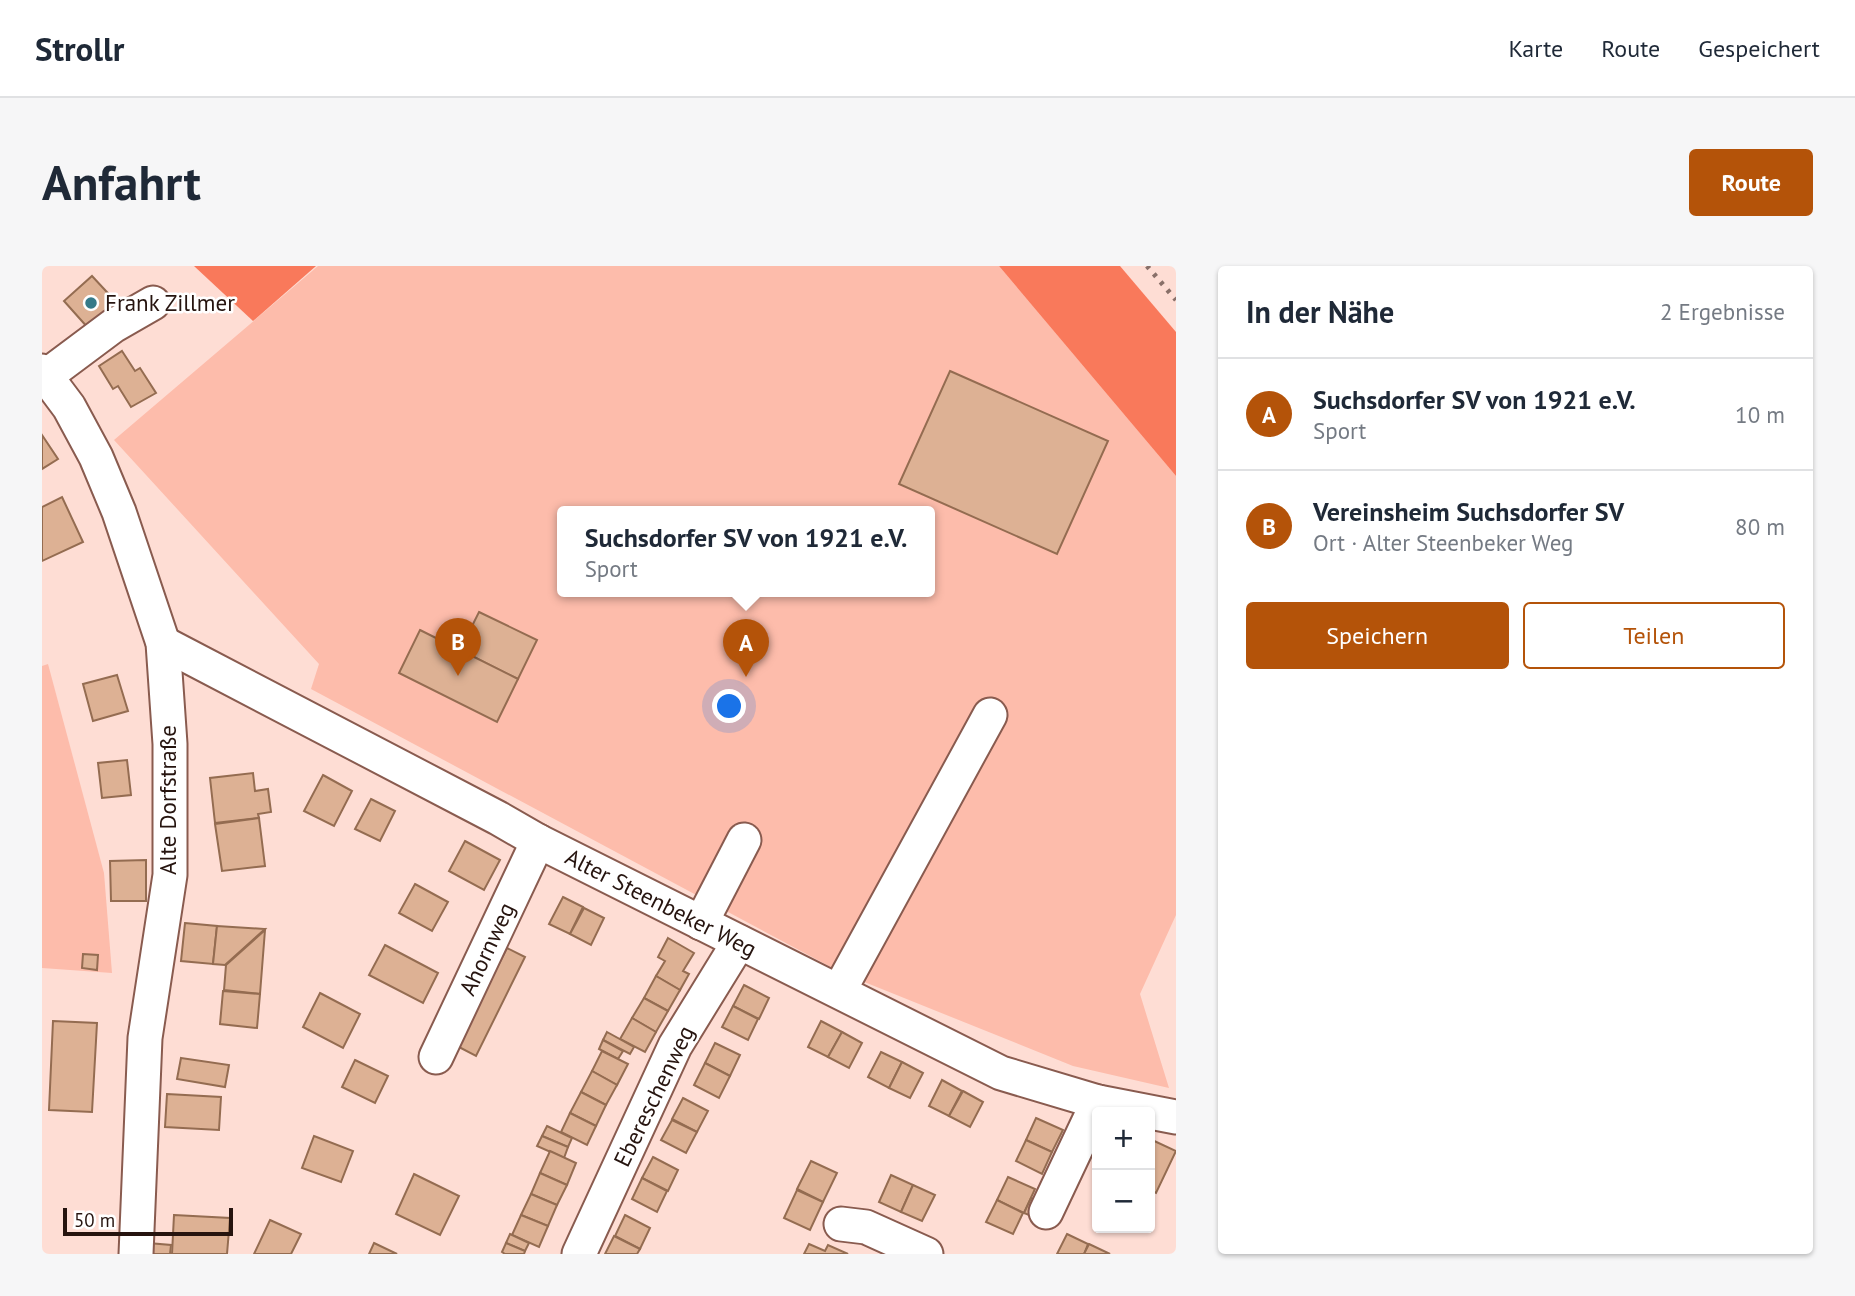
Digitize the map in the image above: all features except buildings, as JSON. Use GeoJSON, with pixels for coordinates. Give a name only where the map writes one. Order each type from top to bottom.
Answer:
{"type":"FeatureCollection","features":[{"type":"Feature","properties":{"kind":"street"},"geometry":{"type":"LineString","coordinates":[[44,374],[113,326],[153,303]]}},
{"type":"Feature","properties":{"kind":"street","name":"Alte Dorfstraße"},"geometry":{"type":"LineString","coordinates":[[44,374],[69,407],[96,457],[119,512],[163,643],[170,744],[170,875],[145,1038],[136,1254]]}},
{"type":"Feature","properties":{"kind":"street","name":"Alter Steenbeker Weg"},"geometry":{"type":"LineString","coordinates":[[163,643],[538,841],[1001,1073],[1098,1102],[1176,1117]]}},
{"type":"Feature","properties":{"kind":"street"},"geometry":{"type":"LineString","coordinates":[[839,991],[989,715]]}},
{"type":"Feature","properties":{"kind":"street"},"geometry":{"type":"LineString","coordinates":[[701,923],[744,840]]}},
{"type":"Feature","properties":{"kind":"street","name":"Ahornweg"},"geometry":{"type":"LineString","coordinates":[[436,1057],[538,841]]}},
{"type":"Feature","properties":{"kind":"street","name":"Ebereschenweg"},"geometry":{"type":"LineString","coordinates":[[579,1254],[675,1046],[739,942]]}},
{"type":"Feature","properties":{"kind":"street"},"geometry":{"type":"LineString","coordinates":[[1046,1212],[1098,1102]]}},
{"type":"Feature","properties":{"kind":"street"},"geometry":{"type":"LineString","coordinates":[[841,1224],[866,1227],[926,1254]]}},
{"type":"Feature","properties":{"kind":"shaded area"},"geometry":{"type":"Polygon","coordinates":[[[194,266],[316,266],[253,321],[194,266]]]}},
{"type":"Feature","properties":{"kind":"shaded area"},"geometry":{"type":"Polygon","coordinates":[[[318,266],[999,266],[1176,476],[1176,915],[1140,994],[1169,1088],[1073,1066],[842,973],[311,689],[319,664],[114,440],[318,266]]]}},
{"type":"Feature","properties":{"kind":"shaded area"},"geometry":{"type":"Polygon","coordinates":[[[999,266],[1120,266],[1176,332],[1176,476],[999,266]]]}},
{"type":"Feature","properties":{"kind":"shaded area"},"geometry":{"type":"Polygon","coordinates":[[[48,664],[104,873],[112,973],[42,968],[42,666],[48,664]]]}},
{"type":"Feature","properties":{"kind":"railway"},"geometry":{"type":"LineString","coordinates":[[1147,266],[1176,300]]}},
{"type":"Feature","properties":{"kind":"place","name":"Frank Zillmer"},"geometry":{"type":"Point","coordinates":[91,303]}},
{"type":"Feature","properties":{"kind":"place","name":"Vereinsheim Suchsdorfer SV"},"geometry":{"type":"Point","coordinates":[458,676]}},
{"type":"Feature","properties":{"kind":"place","name":"Suchsdorfer SV von 1921 e.V."},"geometry":{"type":"Point","coordinates":[746,677]}}]}
